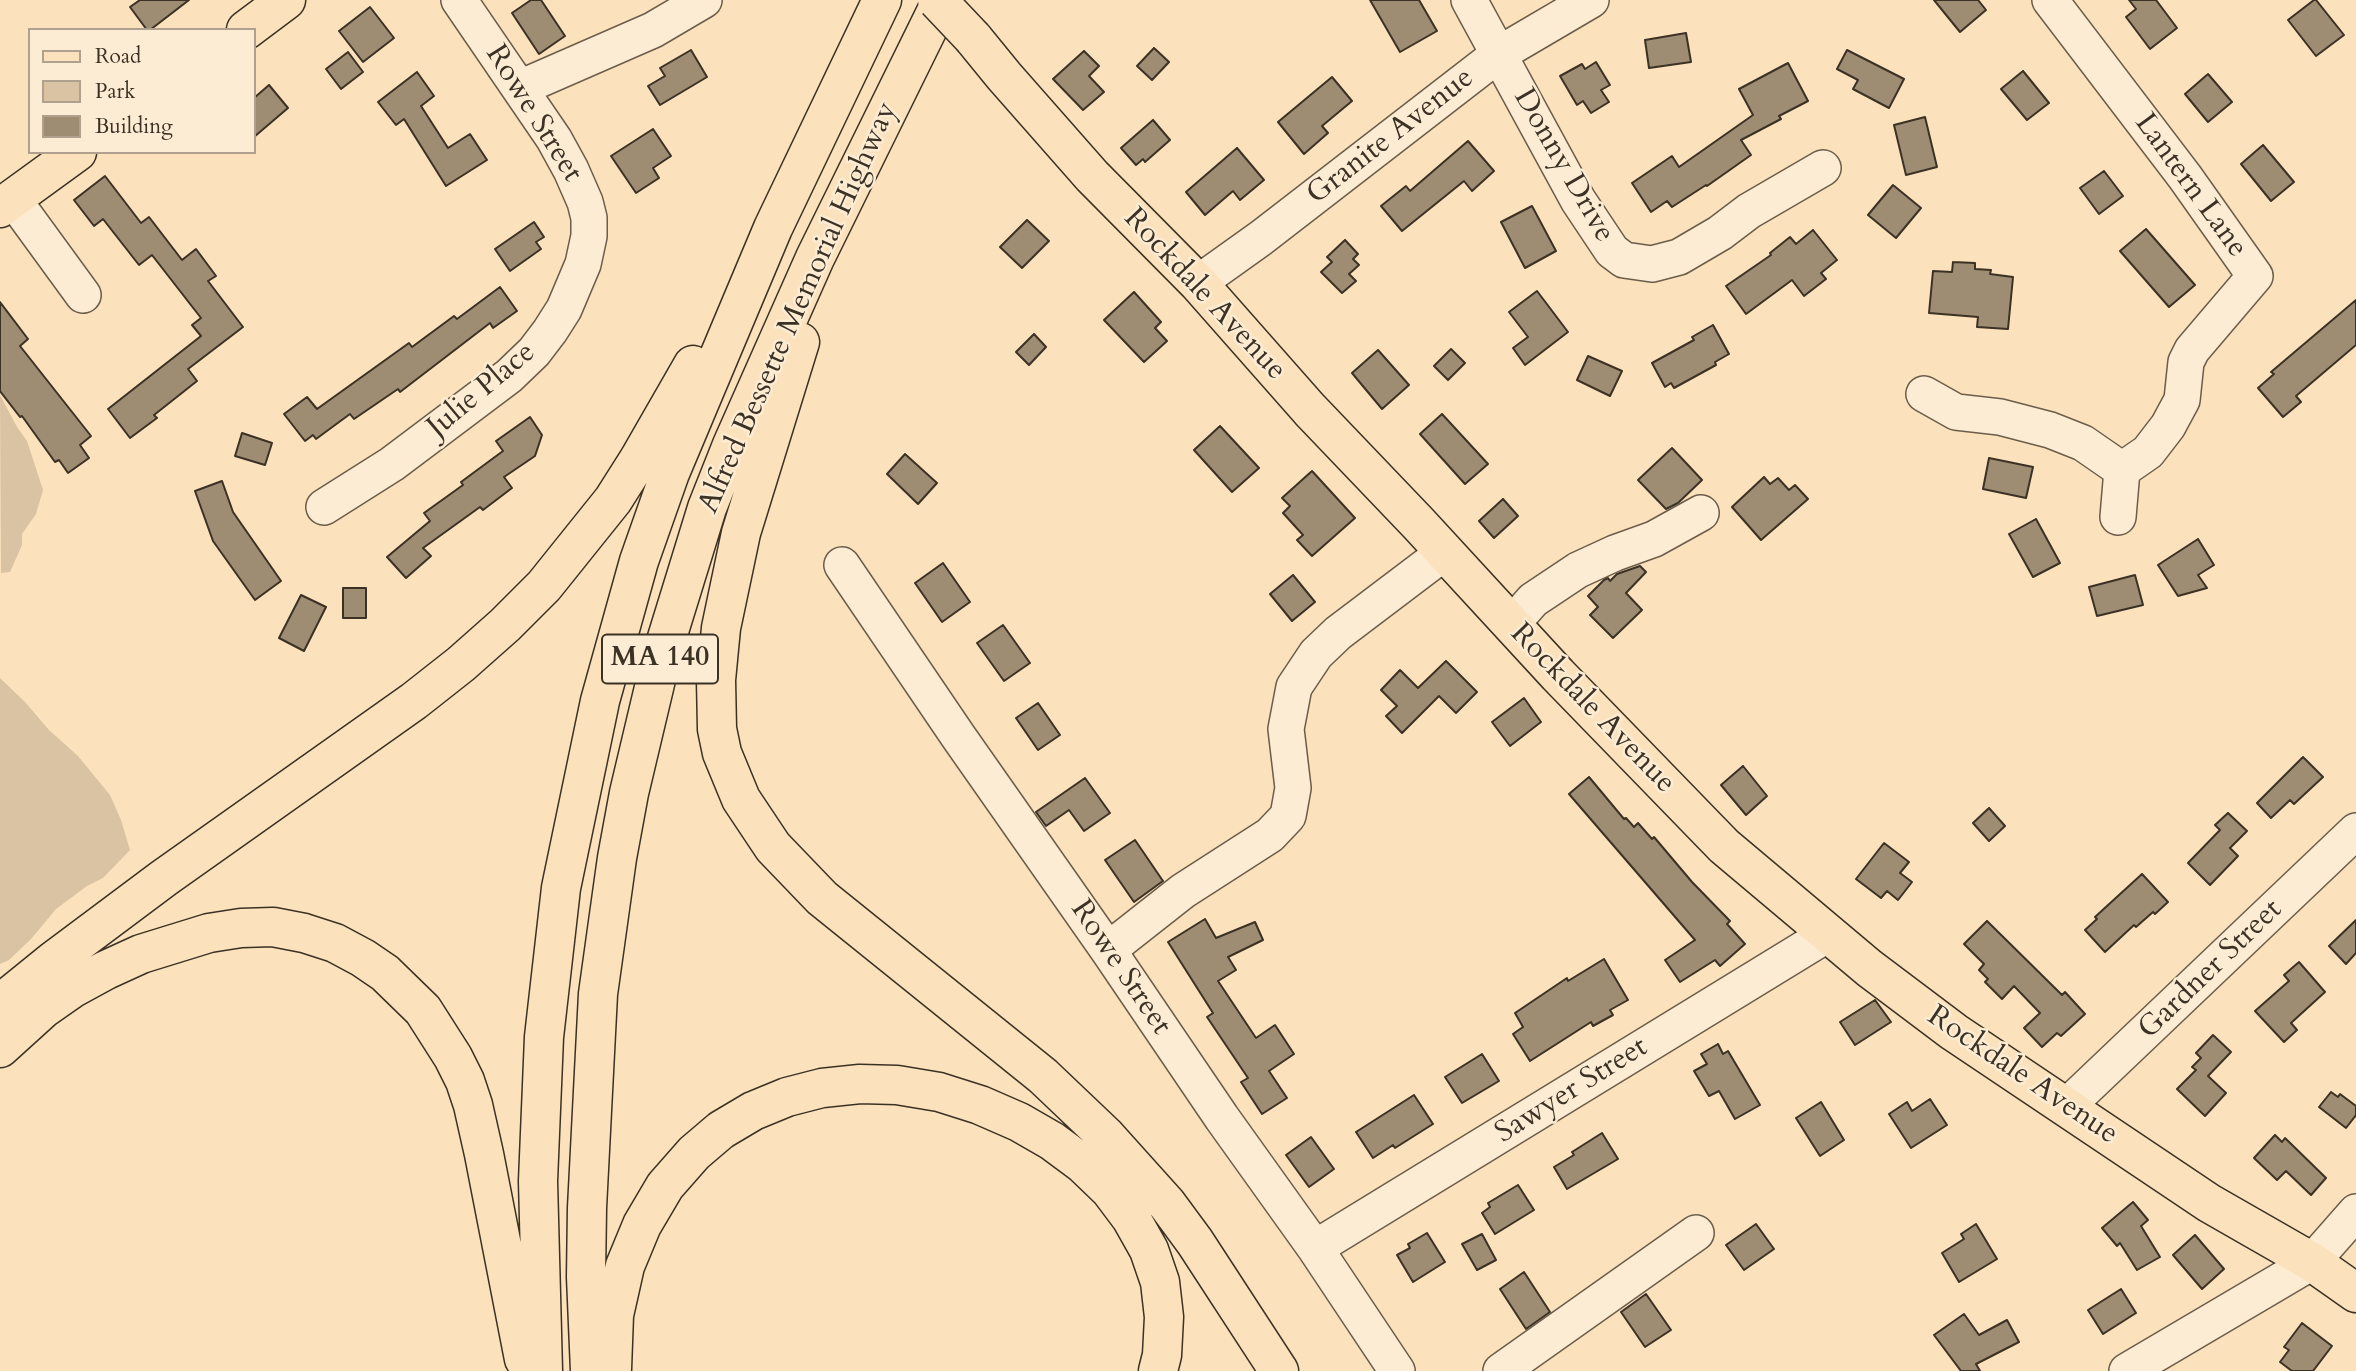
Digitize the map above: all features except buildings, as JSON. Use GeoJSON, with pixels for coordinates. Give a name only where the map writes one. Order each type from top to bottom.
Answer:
{"type":"FeatureCollection","features":[{"type":"Feature","properties":{"kind":"main road"},"geometry":{"type":"LineString","coordinates":[[249,28],[286,0]]}},
{"type":"Feature","properties":{"kind":"main road","name":"Alfred Bessette Memorial Highway"},"geometry":{"type":"LineString","coordinates":[[543,1371],[538,1227],[542,1063],[554,935],[579,794],[609,667],[643,549],[670,473],[766,243],[816,133],[882,0]]}},
{"type":"Feature","properties":{"kind":"main road","name":"Rockdale Avenue"},"geometry":{"type":"LineString","coordinates":[[937,0],[1092,176],[1198,284],[1310,410],[1511,625],[1692,814],[1758,876],[1954,1032],[2209,1203],[2312,1262],[2356,1293]]}},
{"type":"Feature","properties":{"kind":"main road","name":"Alfred Bessette Memorial Highway"},"geometry":{"type":"LineString","coordinates":[[590,1371],[586,1264],[593,1066],[606,923],[629,793],[662,654],[707,508],[753,394],[844,198],[942,0]]}},
{"type":"Feature","properties":{"kind":"main road"},"geometry":{"type":"LineString","coordinates":[[6,203],[74,154]]}},
{"type":"Feature","properties":{"kind":"main road"},"geometry":{"type":"LineString","coordinates":[[844,198],[756,481],[729,582],[721,628],[715,705],[717,729],[730,776],[755,824],[802,879],[830,905],[1042,1076],[1072,1102],[1137,1169],[1195,1242],[1279,1371]]}},
{"type":"Feature","properties":{"kind":"main road"},"geometry":{"type":"LineString","coordinates":[[0,1004],[164,878],[414,701],[505,625],[544,586],[613,500],[766,243]]}},
{"type":"Feature","properties":{"kind":"main road"},"geometry":{"type":"LineString","coordinates":[[0,1048],[43,1009],[73,988],[141,954],[209,933],[273,927],[335,943],[363,958],[395,982],[423,1010],[453,1056],[465,1082],[484,1154],[527,1371]]}},
{"type":"Feature","properties":{"kind":"main road"},"geometry":{"type":"LineString","coordinates":[[611,1371],[614,1315],[625,1266],[665,1186],[722,1130],[753,1111],[787,1097],[822,1088],[860,1084],[897,1085],[939,1092],[980,1105],[1019,1122],[1083,1164],[1131,1218],[1149,1250],[1160,1282],[1164,1317],[1162,1355],[1158,1371]]}},
{"type":"Feature","properties":{"kind":"street","name":"Rowe Street"},"geometry":{"type":"LineString","coordinates":[[459,0],[554,139],[585,202],[589,218],[589,236]]}},
{"type":"Feature","properties":{"kind":"street"},"geometry":{"type":"LineString","coordinates":[[520,88],[653,30],[704,0]]}},
{"type":"Feature","properties":{"kind":"street","name":"Donny Drive"},"geometry":{"type":"LineString","coordinates":[[1469,0],[1578,200],[1612,251],[1625,260],[1652,264],[1679,257],[1720,233],[1749,211],[1823,168]]}},
{"type":"Feature","properties":{"kind":"street","name":"Granite Avenue"},"geometry":{"type":"LineString","coordinates":[[1198,284],[1499,54],[1591,0]]}},
{"type":"Feature","properties":{"kind":"street","name":"Lantern Lane"},"geometry":{"type":"LineString","coordinates":[[2050,0],[2185,177],[2255,276],[2192,350],[2186,362],[2182,400],[2168,426],[2148,452],[2122,470]]}},
{"type":"Feature","properties":{"kind":"street"},"geometry":{"type":"LineString","coordinates":[[6,203],[83,295]]}},
{"type":"Feature","properties":{"kind":"street","name":"Julie Place"},"geometry":{"type":"LineString","coordinates":[[324,507],[391,464],[509,376],[534,352],[551,331],[576,286],[589,236]]}},
{"type":"Feature","properties":{"kind":"street"},"geometry":{"type":"LineString","coordinates":[[1924,394],[1956,412],[2000,417],[2050,430],[2083,443],[2122,470],[2118,517]]}},
{"type":"Feature","properties":{"kind":"street"},"geometry":{"type":"LineString","coordinates":[[1511,625],[1533,600],[1578,570],[1654,539],[1701,513]]}},
{"type":"Feature","properties":{"kind":"street"},"geometry":{"type":"LineString","coordinates":[[1108,950],[1183,891],[1270,835],[1287,816],[1293,788],[1286,729],[1294,687],[1316,654],[1338,633],[1445,552]]}},
{"type":"Feature","properties":{"kind":"street","name":"Rowe Street"},"geometry":{"type":"LineString","coordinates":[[842,565],[1222,1118],[1315,1248],[1397,1371]]}},
{"type":"Feature","properties":{"kind":"street","name":"Gardner Street"},"geometry":{"type":"LineString","coordinates":[[2066,1107],[2356,831]]}},
{"type":"Feature","properties":{"kind":"street","name":"Sawyer Street"},"geometry":{"type":"LineString","coordinates":[[1315,1248],[1828,934]]}},
{"type":"Feature","properties":{"kind":"street"},"geometry":{"type":"LineString","coordinates":[[2127,1371],[2312,1262],[2356,1212]]}},
{"type":"Feature","properties":{"kind":"street"},"geometry":{"type":"LineString","coordinates":[[1501,1371],[1696,1233]]}},
{"type":"Feature","properties":{"kind":"green space"},"geometry":{"type":"Polygon","coordinates":[[[0,395],[27,441],[43,490],[36,514],[22,534],[22,545],[10,572],[1,573],[0,395]]]}},
{"type":"Feature","properties":{"kind":"green space"},"geometry":{"type":"Polygon","coordinates":[[[0,678],[49,730],[78,756],[110,795],[130,850],[103,878],[87,886],[56,909],[31,939],[9,960],[0,964],[0,678]]]}}]}
